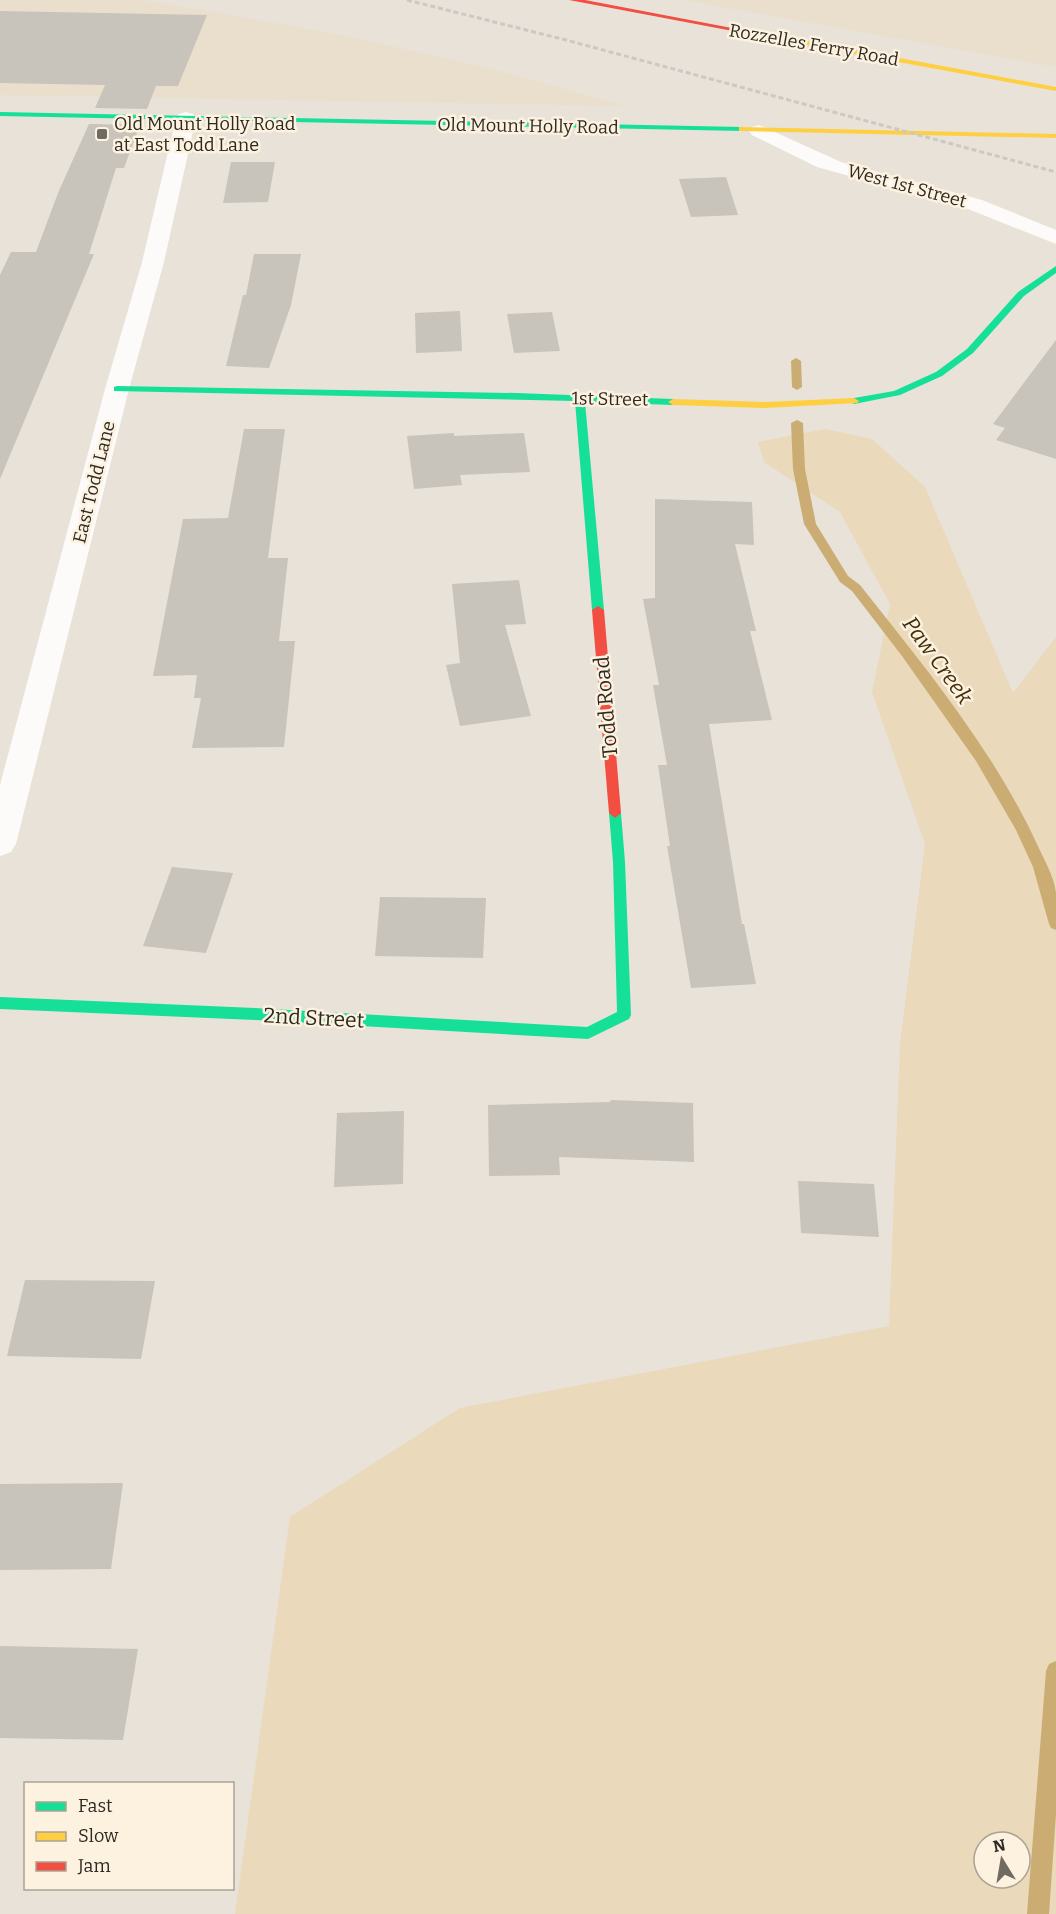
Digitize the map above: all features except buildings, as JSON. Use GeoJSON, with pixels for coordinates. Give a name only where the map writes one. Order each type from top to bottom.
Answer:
{"type":"FeatureCollection","features":[{"type":"Feature","properties":{"kind":"street","name":"Rozzelles Ferry Road"},"geometry":{"type":"LineString","coordinates":[[573,0],[1056,89]]}},
{"type":"Feature","properties":{"kind":"street","name":"Old Mount Holly Road"},"geometry":{"type":"LineString","coordinates":[[0,114],[1056,136]]}},
{"type":"Feature","properties":{"kind":"street","name":"East Todd Lane"},"geometry":{"type":"LineString","coordinates":[[0,844],[117,389],[153,262],[186,118]]}},
{"type":"Feature","properties":{"kind":"street","name":"West 1st Street"},"geometry":{"type":"LineString","coordinates":[[759,131],[803,155],[988,208],[1056,238]]}},
{"type":"Feature","properties":{"kind":"street","name":"1st Street"},"geometry":{"type":"LineString","coordinates":[[117,389],[807,405],[844,403],[897,393],[939,374],[970,351],[1020,294],[1056,269]]}},
{"type":"Feature","properties":{"kind":"street","name":"Todd Road"},"geometry":{"type":"LineString","coordinates":[[580,399],[620,862],[624,1015]]}},
{"type":"Feature","properties":{"kind":"street","name":"2nd Street"},"geometry":{"type":"LineString","coordinates":[[0,1003],[255,1014],[588,1033],[624,1015]]}},
{"type":"Feature","properties":{"kind":"shaded area"},"geometry":{"type":"Polygon","coordinates":[[[0,0],[143,0],[209,11],[351,37],[497,70],[625,106],[0,95],[0,0]]]}},
{"type":"Feature","properties":{"kind":"shaded area"},"geometry":{"type":"Polygon","coordinates":[[[684,0],[1056,0],[1056,67],[684,0]]]}},
{"type":"Feature","properties":{"kind":"shaded area"},"geometry":{"type":"Polygon","coordinates":[[[825,429],[872,439],[925,487],[1013,693],[1056,637],[1056,1914],[235,1914],[290,1517],[460,1408],[889,1326],[900,1044],[925,844],[872,692],[890,604],[840,512],[764,462],[758,442],[825,429]]]}},
{"type":"Feature","properties":{"kind":"waterway","name":"Paw Creek"},"geometry":{"type":"LineString","coordinates":[[796,361],[797,387]]}},
{"type":"Feature","properties":{"kind":"waterway","name":"Paw Creek"},"geometry":{"type":"LineString","coordinates":[[797,423],[799,469],[810,524],[844,579],[856,588],[907,653],[981,757],[1023,830],[1040,867],[1056,924]]}},
{"type":"Feature","properties":{"kind":"waterway","name":"Paw Creek"},"geometry":{"type":"LineString","coordinates":[[1038,1914],[1056,1671]]}},
{"type":"Feature","properties":{"kind":"railway"},"geometry":{"type":"LineString","coordinates":[[407,0],[566,40],[1056,172]]}},
{"type":"Feature","properties":{"kind":"traffic: fast"},"geometry":{"type":"LineString","coordinates":[[0,114],[742,129]]}},
{"type":"Feature","properties":{"kind":"traffic: fast"},"geometry":{"type":"LineString","coordinates":[[854,401],[897,393],[939,374],[970,351],[1021,294],[1056,269]]}},
{"type":"Feature","properties":{"kind":"traffic: fast"},"geometry":{"type":"LineString","coordinates":[[117,389],[517,396],[673,402]]}},
{"type":"Feature","properties":{"kind":"traffic: fast"},"geometry":{"type":"LineString","coordinates":[[580,399],[598,610]]}},
{"type":"Feature","properties":{"kind":"traffic: fast"},"geometry":{"type":"LineString","coordinates":[[0,1003],[255,1014],[588,1033],[624,1015],[619,862],[615,813]]}},
{"type":"Feature","properties":{"kind":"traffic: slow"},"geometry":{"type":"LineString","coordinates":[[754,33],[1056,89]]}},
{"type":"Feature","properties":{"kind":"traffic: slow"},"geometry":{"type":"LineString","coordinates":[[742,129],[1056,136]]}},
{"type":"Feature","properties":{"kind":"traffic: slow"},"geometry":{"type":"LineString","coordinates":[[673,402],[766,405],[854,401]]}},
{"type":"Feature","properties":{"kind":"traffic: jam"},"geometry":{"type":"LineString","coordinates":[[573,0],[754,33]]}},
{"type":"Feature","properties":{"kind":"traffic: jam"},"geometry":{"type":"LineString","coordinates":[[598,610],[615,813]]}},
{"type":"Feature","properties":{"kind":"place","name":"Old Mount Holly Road at East Todd Lane"},"geometry":{"type":"Point","coordinates":[102,134]}}]}
